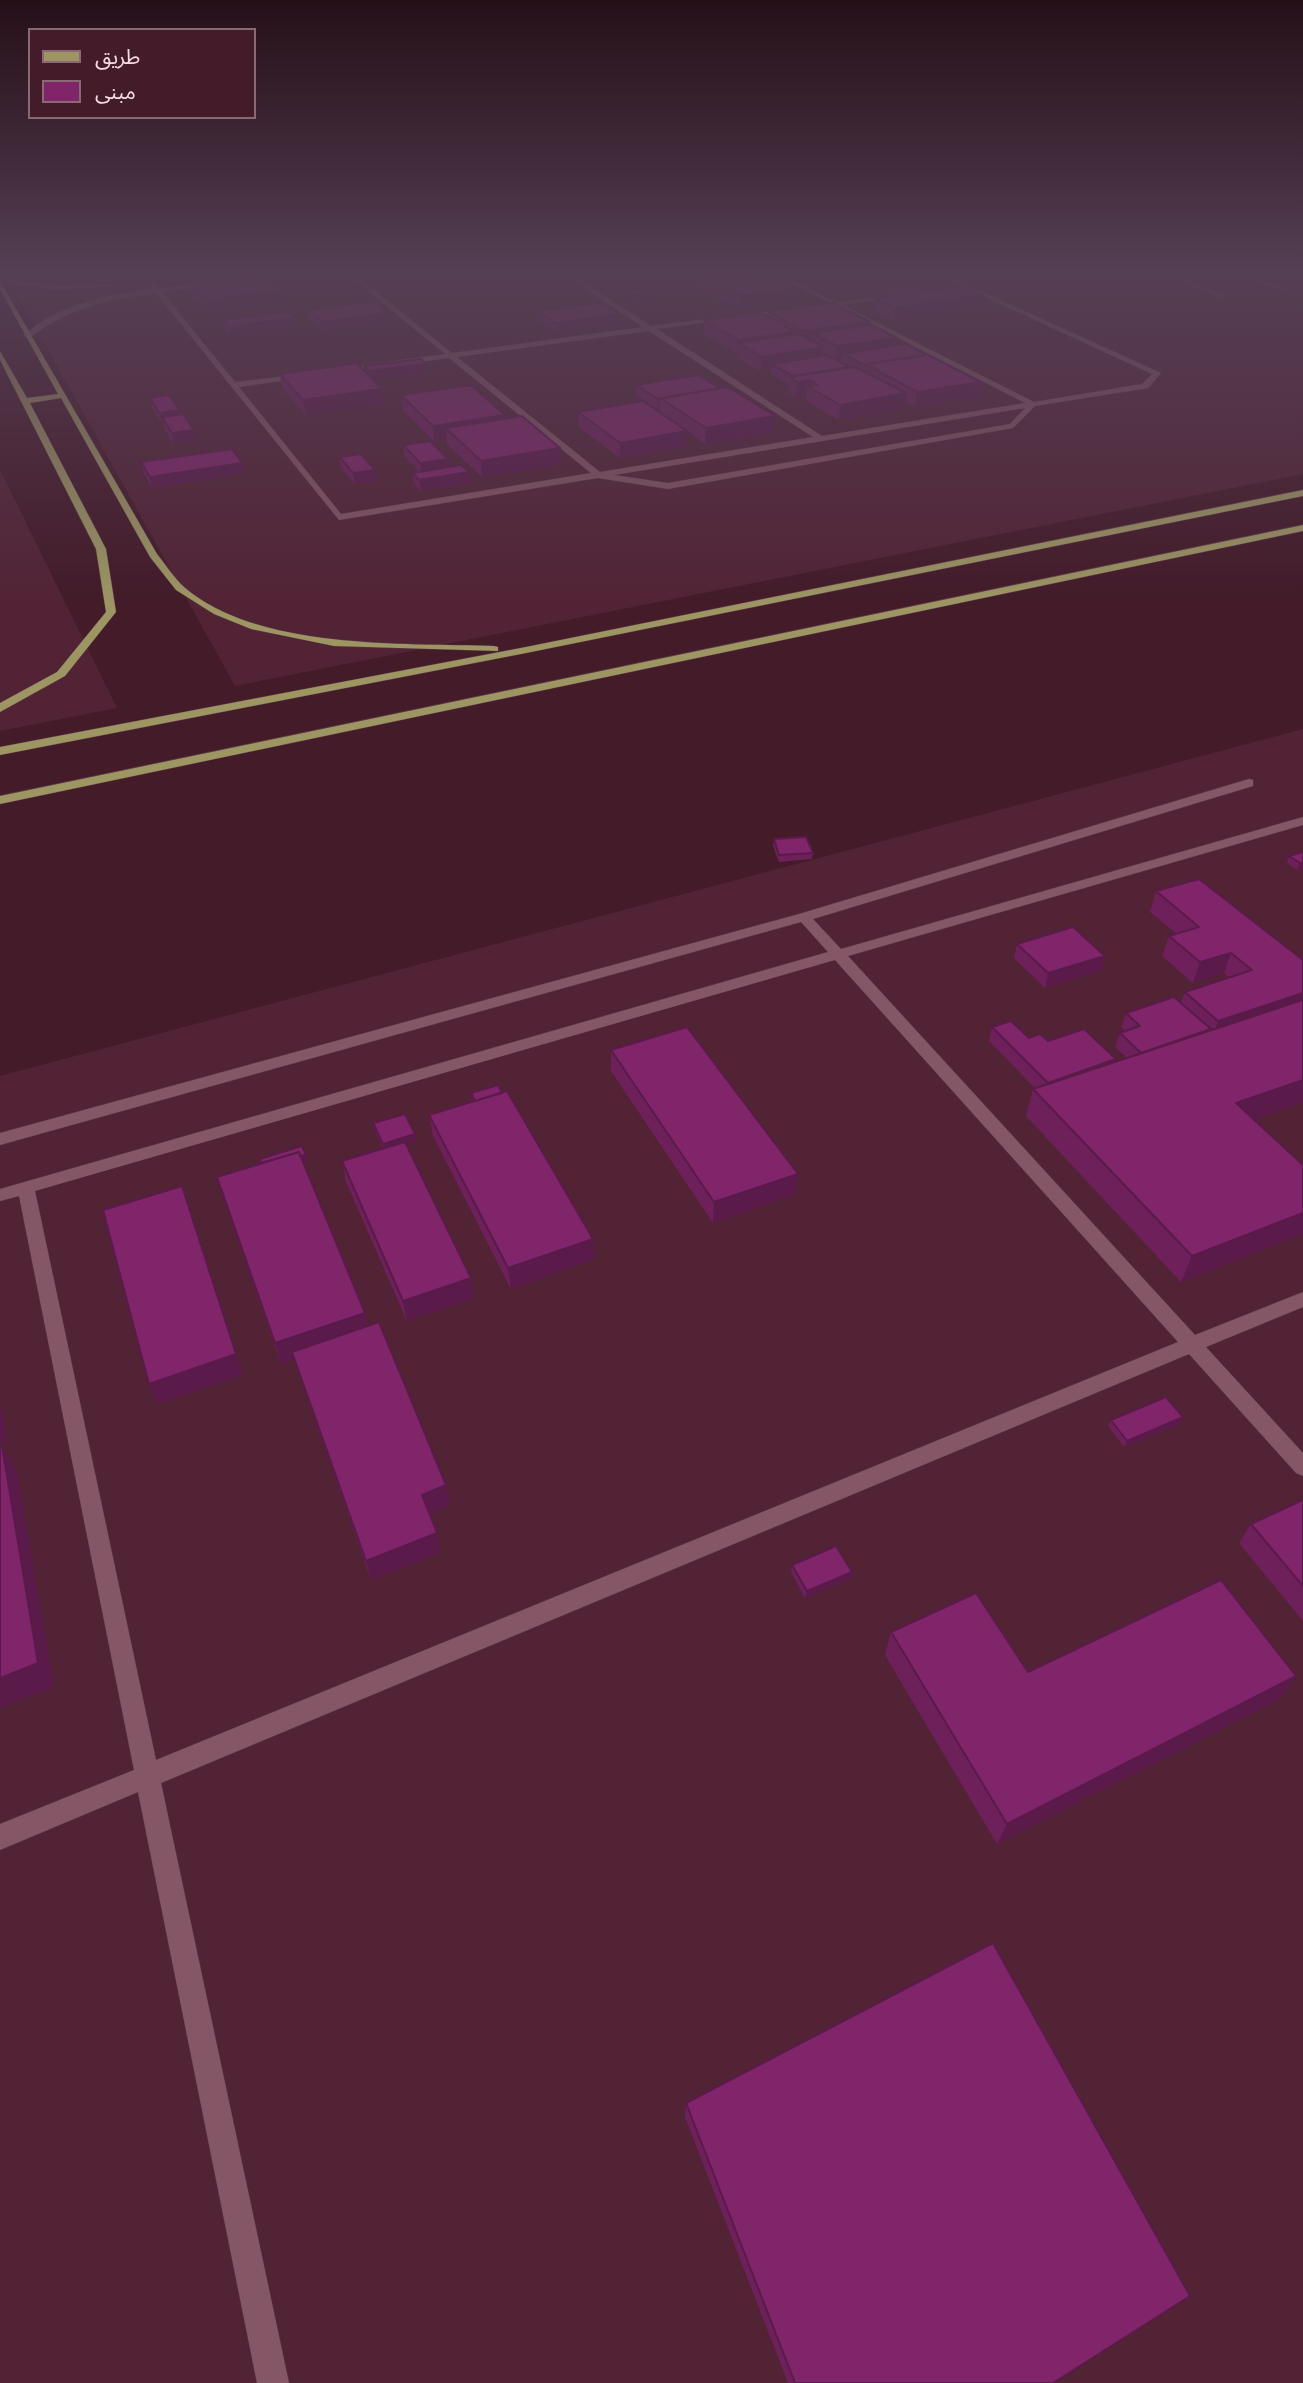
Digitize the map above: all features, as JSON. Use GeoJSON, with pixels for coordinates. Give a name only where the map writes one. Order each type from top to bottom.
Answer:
{"type":"FeatureCollection","features":[{"type":"Feature","properties":{"kind":"main road"},"geometry":{"type":"LineString","coordinates":[[0,708],[61,674],[111,612],[101,550],[15,383]]}},
{"type":"Feature","properties":{"kind":"main road"},"geometry":{"type":"LineString","coordinates":[[54,383],[153,555],[182,590],[228,618],[315,639],[526,650]]}},
{"type":"Feature","properties":{"kind":"main road"},"geometry":{"type":"LineString","coordinates":[[24,401],[61,396]]}},
{"type":"Feature","properties":{"kind":"main road"},"geometry":{"type":"LineString","coordinates":[[0,751],[526,650],[1303,493]]}},
{"type":"Feature","properties":{"kind":"main road"},"geometry":{"type":"LineString","coordinates":[[0,800],[1303,528]]}},
{"type":"Feature","properties":{"kind":"street"},"geometry":{"type":"LineString","coordinates":[[234,385],[247,383]]}},
{"type":"Feature","properties":{"kind":"street"},"geometry":{"type":"LineString","coordinates":[[485,383],[598,475],[668,486],[1013,426],[1033,404]]}},
{"type":"Feature","properties":{"kind":"street"},"geometry":{"type":"LineString","coordinates":[[736,383],[821,439]]}},
{"type":"Feature","properties":{"kind":"street"},"geometry":{"type":"LineString","coordinates":[[992,383],[1033,404]]}},
{"type":"Feature","properties":{"kind":"street"},"geometry":{"type":"LineString","coordinates":[[234,385],[339,517],[1145,386],[1148,383]]}},
{"type":"Feature","properties":{"kind":"street"},"geometry":{"type":"LineString","coordinates":[[0,1139],[804,917],[1249,783]]}},
{"type":"Feature","properties":{"kind":"street"},"geometry":{"type":"LineString","coordinates":[[0,1195],[1303,821]]}},
{"type":"Feature","properties":{"kind":"street"},"geometry":{"type":"LineString","coordinates":[[804,917],[1303,1467]]}},
{"type":"Feature","properties":{"kind":"street"},"geometry":{"type":"LineString","coordinates":[[26,1188],[273,2383]]}},
{"type":"Feature","properties":{"kind":"street"},"geometry":{"type":"LineString","coordinates":[[0,1837],[1303,1299]]}},
{"type":"Feature","properties":{"kind":"shaded area"},"geometry":{"type":"Polygon","coordinates":[[[67,383],[1303,383],[1303,474],[235,686],[67,383]]]}},
{"type":"Feature","properties":{"kind":"shaded area"},"geometry":{"type":"Polygon","coordinates":[[[0,470],[117,708],[0,731],[0,470]]]}},
{"type":"Feature","properties":{"kind":"shaded area"},"geometry":{"type":"Polygon","coordinates":[[[1303,729],[1303,2383],[0,2383],[0,1076],[1303,729]]]}},
{"type":"Feature","properties":{"kind":"building"},"geometry":{"type":"Polygon","coordinates":[[[288,383],[376,383],[382,389],[303,400],[288,383]]]}},
{"type":"Feature","properties":{"kind":"building"},"geometry":{"type":"Polygon","coordinates":[[[712,383],[720,388],[658,399],[636,385],[712,383]]]}},
{"type":"Feature","properties":{"kind":"building"},"geometry":{"type":"Polygon","coordinates":[[[815,383],[887,383],[906,393],[840,405],[807,386],[818,385],[815,383]]]}},
{"type":"Feature","properties":{"kind":"building"},"geometry":{"type":"Polygon","coordinates":[[[901,383],[973,383],[917,392],[901,383]]]}},
{"type":"Feature","properties":{"kind":"building"},"geometry":{"type":"Polygon","coordinates":[[[471,385],[505,415],[433,426],[401,395],[471,385]]]}},
{"type":"Feature","properties":{"kind":"building"},"geometry":{"type":"Polygon","coordinates":[[[728,387],[775,416],[706,428],[660,398],[728,387]]]}},
{"type":"Feature","properties":{"kind":"building"},"geometry":{"type":"Polygon","coordinates":[[[169,395],[180,410],[159,413],[150,398],[169,395]]]}},
{"type":"Feature","properties":{"kind":"building"},"geometry":{"type":"Polygon","coordinates":[[[643,401],[687,431],[620,443],[578,412],[643,401]]]}},
{"type":"Feature","properties":{"kind":"building"},"geometry":{"type":"Polygon","coordinates":[[[183,414],[194,430],[172,433],[162,417],[183,414]]]}},
{"type":"Feature","properties":{"kind":"building"},"geometry":{"type":"Polygon","coordinates":[[[522,416],[560,448],[481,461],[446,428],[522,416]]]}},
{"type":"Feature","properties":{"kind":"building"},"geometry":{"type":"Polygon","coordinates":[[[430,441],[448,459],[420,463],[403,445],[430,441]]]}},
{"type":"Feature","properties":{"kind":"building"},"geometry":{"type":"Polygon","coordinates":[[[232,449],[242,463],[150,477],[141,462],[232,449]]]}},
{"type":"Feature","properties":{"kind":"building"},"geometry":{"type":"Polygon","coordinates":[[[361,454],[375,470],[353,473],[340,457],[361,454]]]}},
{"type":"Feature","properties":{"kind":"building"},"geometry":{"type":"Polygon","coordinates":[[[461,465],[469,472],[419,480],[413,473],[461,465]]]}},
{"type":"Feature","properties":{"kind":"building"},"geometry":{"type":"Polygon","coordinates":[[[806,837],[813,853],[779,855],[774,839],[806,837]]]}},
{"type":"Feature","properties":{"kind":"building"},"geometry":{"type":"Polygon","coordinates":[[[1303,852],[1303,863],[1289,856],[1303,852]]]}},
{"type":"Feature","properties":{"kind":"building"},"geometry":{"type":"Polygon","coordinates":[[[1199,879],[1303,960],[1303,993],[1218,1021],[1185,992],[1252,970],[1231,953],[1200,962],[1169,936],[1199,927],[1156,891],[1199,879]]]}},
{"type":"Feature","properties":{"kind":"building"},"geometry":{"type":"Polygon","coordinates":[[[1073,927],[1105,956],[1048,973],[1017,944],[1073,927]]]}},
{"type":"Feature","properties":{"kind":"building"},"geometry":{"type":"Polygon","coordinates":[[[1174,997],[1211,1029],[1141,1053],[1120,1033],[1140,1026],[1126,1013],[1174,997]]]}},
{"type":"Feature","properties":{"kind":"building"},"geometry":{"type":"Polygon","coordinates":[[[1303,1000],[1303,1080],[1236,1103],[1303,1165],[1303,1213],[1192,1256],[1033,1089],[1303,1000]]]}},
{"type":"Feature","properties":{"kind":"building"},"geometry":{"type":"Polygon","coordinates":[[[1011,1021],[1029,1038],[1040,1034],[1048,1041],[1084,1029],[1116,1059],[1048,1083],[992,1027],[1011,1021]]]}},
{"type":"Feature","properties":{"kind":"building"},"geometry":{"type":"Polygon","coordinates":[[[687,1027],[798,1174],[714,1202],[611,1050],[687,1027]]]}},
{"type":"Feature","properties":{"kind":"building"},"geometry":{"type":"Polygon","coordinates":[[[498,1085],[502,1093],[475,1101],[471,1093],[498,1085]]]}},
{"type":"Feature","properties":{"kind":"building"},"geometry":{"type":"Polygon","coordinates":[[[507,1091],[593,1239],[508,1268],[429,1115],[507,1091]]]}},
{"type":"Feature","properties":{"kind":"building"},"geometry":{"type":"Polygon","coordinates":[[[405,1114],[415,1134],[383,1144],[373,1123],[405,1114]]]}},
{"type":"Feature","properties":{"kind":"building"},"geometry":{"type":"Polygon","coordinates":[[[405,1142],[471,1278],[403,1301],[342,1161],[405,1142]]]}},
{"type":"Feature","properties":{"kind":"building"},"geometry":{"type":"Polygon","coordinates":[[[302,1146],[306,1155],[300,1156],[299,1152],[261,1163],[260,1159],[302,1146]]]}},
{"type":"Feature","properties":{"kind":"building"},"geometry":{"type":"Polygon","coordinates":[[[299,1152],[365,1313],[275,1343],[217,1177],[299,1152]]]}},
{"type":"Feature","properties":{"kind":"building"},"geometry":{"type":"Polygon","coordinates":[[[182,1186],[236,1354],[149,1384],[103,1210],[182,1186]]]}},
{"type":"Feature","properties":{"kind":"building"},"geometry":{"type":"Polygon","coordinates":[[[379,1322],[446,1485],[422,1495],[437,1533],[366,1561],[292,1352],[379,1322]]]}},
{"type":"Feature","properties":{"kind":"building"},"geometry":{"type":"Polygon","coordinates":[[[1166,1397],[1183,1417],[1127,1441],[1111,1420],[1166,1397]]]}},
{"type":"Feature","properties":{"kind":"building"},"geometry":{"type":"Polygon","coordinates":[[[2,1446],[38,1663],[0,1678],[0,1447],[2,1446]]]}},
{"type":"Feature","properties":{"kind":"building"},"geometry":{"type":"Polygon","coordinates":[[[1303,1500],[1303,1586],[1251,1524],[1303,1500]]]}},
{"type":"Feature","properties":{"kind":"building"},"geometry":{"type":"Polygon","coordinates":[[[836,1546],[852,1572],[807,1591],[792,1565],[836,1546]]]}},
{"type":"Feature","properties":{"kind":"building"},"geometry":{"type":"Polygon","coordinates":[[[1221,1580],[1296,1676],[1007,1824],[891,1632],[976,1593],[1028,1672],[1221,1580]]]}},
{"type":"Feature","properties":{"kind":"building"},"geometry":{"type":"Polygon","coordinates":[[[993,1943],[1190,2296],[1053,2383],[795,2383],[686,2103],[993,1943]]]}}]}
